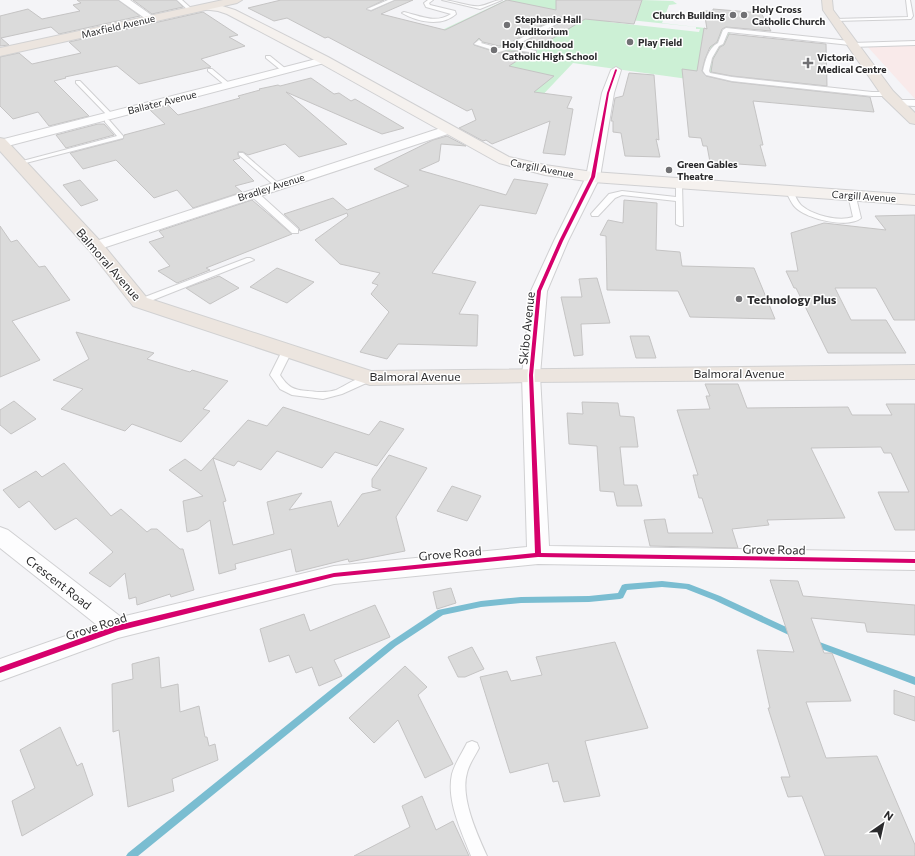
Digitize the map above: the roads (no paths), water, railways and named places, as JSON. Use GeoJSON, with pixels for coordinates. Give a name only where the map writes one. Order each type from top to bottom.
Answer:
{"type":"FeatureCollection","features":[{"type":"Feature","properties":{"kind":"main road","name":"Maxfield Avenue"},"geometry":{"type":"LineString","coordinates":[[0,52],[237,0]]}},
{"type":"Feature","properties":{"kind":"main road"},"geometry":{"type":"LineString","coordinates":[[826,0],[828,10],[834,20],[888,94],[915,120]]}},
{"type":"Feature","properties":{"kind":"main road","name":"Cargill Avenue"},"geometry":{"type":"LineString","coordinates":[[206,7],[226,10],[324,60],[447,130],[504,160],[545,170],[593,177],[915,200]]}},
{"type":"Feature","properties":{"kind":"main road","name":"Balmoral Avenue"},"geometry":{"type":"LineString","coordinates":[[0,143],[95,246],[140,302],[370,378],[531,375],[915,372]]}},
{"type":"Feature","properties":{"kind":"street"},"geometry":{"type":"LineString","coordinates":[[124,0],[149,17]]}},
{"type":"Feature","properties":{"kind":"street","name":"Ballater Avenue"},"geometry":{"type":"LineString","coordinates":[[0,143],[108,118],[324,60]]}},
{"type":"Feature","properties":{"kind":"street","name":"Skibo Avenue"},"geometry":{"type":"LineString","coordinates":[[538,555],[531,375],[538,291],[593,177],[608,93],[616,70]]}},
{"type":"Feature","properties":{"kind":"street"},"geometry":{"type":"LineString","coordinates":[[898,103],[915,103]]}},
{"type":"Feature","properties":{"kind":"street","name":"Bradley Avenue"},"geometry":{"type":"LineString","coordinates":[[95,246],[447,130]]}},
{"type":"Feature","properties":{"kind":"street","name":"Crescent Road"},"geometry":{"type":"LineString","coordinates":[[0,536],[118,628]]}},
{"type":"Feature","properties":{"kind":"street","name":"Grove Road"},"geometry":{"type":"LineString","coordinates":[[0,670],[118,628],[334,574],[538,555],[915,562]]}},
{"type":"Feature","properties":{"kind":"lane"},"geometry":{"type":"LineString","coordinates":[[159,0],[164,0]]}},
{"type":"Feature","properties":{"kind":"lane"},"geometry":{"type":"LineString","coordinates":[[178,0],[191,10]]}},
{"type":"Feature","properties":{"kind":"lane"},"geometry":{"type":"LineString","coordinates":[[369,9],[392,0]]}},
{"type":"Feature","properties":{"kind":"lane"},"geometry":{"type":"LineString","coordinates":[[404,12],[435,22],[447,19],[454,14],[453,12],[428,6],[426,3],[431,0]]}},
{"type":"Feature","properties":{"kind":"lane"},"geometry":{"type":"LineString","coordinates":[[444,0],[480,8],[500,0]]}},
{"type":"Feature","properties":{"kind":"lane"},"geometry":{"type":"LineString","coordinates":[[834,20],[908,18],[911,16],[908,0]]}},
{"type":"Feature","properties":{"kind":"lane"},"geometry":{"type":"LineString","coordinates":[[478,42],[477,44],[499,50],[509,47],[541,29],[564,19]]}},
{"type":"Feature","properties":{"kind":"lane"},"geometry":{"type":"LineString","coordinates":[[888,94],[872,94],[732,79],[708,74],[706,71],[709,58],[716,45],[722,41],[726,30],[851,44],[915,43]]}},
{"type":"Feature","properties":{"kind":"lane"},"geometry":{"type":"LineString","coordinates":[[509,47],[534,52]]}},
{"type":"Feature","properties":{"kind":"lane"},"geometry":{"type":"LineString","coordinates":[[268,57],[284,70]]}},
{"type":"Feature","properties":{"kind":"lane"},"geometry":{"type":"LineString","coordinates":[[210,70],[228,85]]}},
{"type":"Feature","properties":{"kind":"lane"},"geometry":{"type":"LineString","coordinates":[[18,163],[121,137],[108,118],[78,82]]}},
{"type":"Feature","properties":{"kind":"lane"},"geometry":{"type":"LineString","coordinates":[[241,154],[277,185]]}},
{"type":"Feature","properties":{"kind":"lane"},"geometry":{"type":"LineString","coordinates":[[679,183],[680,224]]}},
{"type":"Feature","properties":{"kind":"lane"},"geometry":{"type":"LineString","coordinates":[[789,191],[799,206],[825,218],[842,221],[853,221],[857,218],[852,195]]}},
{"type":"Feature","properties":{"kind":"lane"},"geometry":{"type":"LineString","coordinates":[[253,193],[295,232]]}},
{"type":"Feature","properties":{"kind":"lane"},"geometry":{"type":"LineString","coordinates":[[595,214],[612,196],[622,193],[679,199]]}},
{"type":"Feature","properties":{"kind":"lane"},"geometry":{"type":"LineString","coordinates":[[140,302],[250,260]]}},
{"type":"Feature","properties":{"kind":"lane"},"geometry":{"type":"LineString","coordinates":[[287,351],[275,375],[283,387],[295,393],[323,396],[339,392],[370,378]]}},
{"type":"Feature","properties":{"kind":"lane"},"geometry":{"type":"LineString","coordinates":[[472,748],[459,776],[458,793],[470,834],[479,856]]}},
{"type":"Feature","properties":{"kind":"waterway"},"geometry":{"type":"LineString","coordinates":[[131,856],[393,644],[441,612],[481,604],[521,600],[589,599],[620,596],[625,587],[662,584],[686,586],[717,598],[794,634]]}},
{"type":"Feature","properties":{"kind":"waterway"},"geometry":{"type":"LineString","coordinates":[[814,643],[915,681]]}},
{"type":"Feature","properties":{"kind":"place","name":"Church Building"},"geometry":{"type":"Point","coordinates":[733,15]}},
{"type":"Feature","properties":{"kind":"place","name":"Holy Cross Catholic Church"},"geometry":{"type":"Point","coordinates":[744,15]}},
{"type":"Feature","properties":{"kind":"place","name":"Stephanie Hall Auditorium"},"geometry":{"type":"Point","coordinates":[507,25]}},
{"type":"Feature","properties":{"kind":"place","name":"Play Field"},"geometry":{"type":"Point","coordinates":[630,42]}},
{"type":"Feature","properties":{"kind":"place","name":"Holy Childhood Catholic High School"},"geometry":{"type":"Point","coordinates":[494,50]}},
{"type":"Feature","properties":{"kind":"place","name":"Victoria Medical Centre"},"geometry":{"type":"Point","coordinates":[808,63]}},
{"type":"Feature","properties":{"kind":"place","name":"Green Gables Theatre"},"geometry":{"type":"Point","coordinates":[669,170]}},
{"type":"Feature","properties":{"kind":"place","name":"Technology Plus"},"geometry":{"type":"Point","coordinates":[739,299]}}]}
